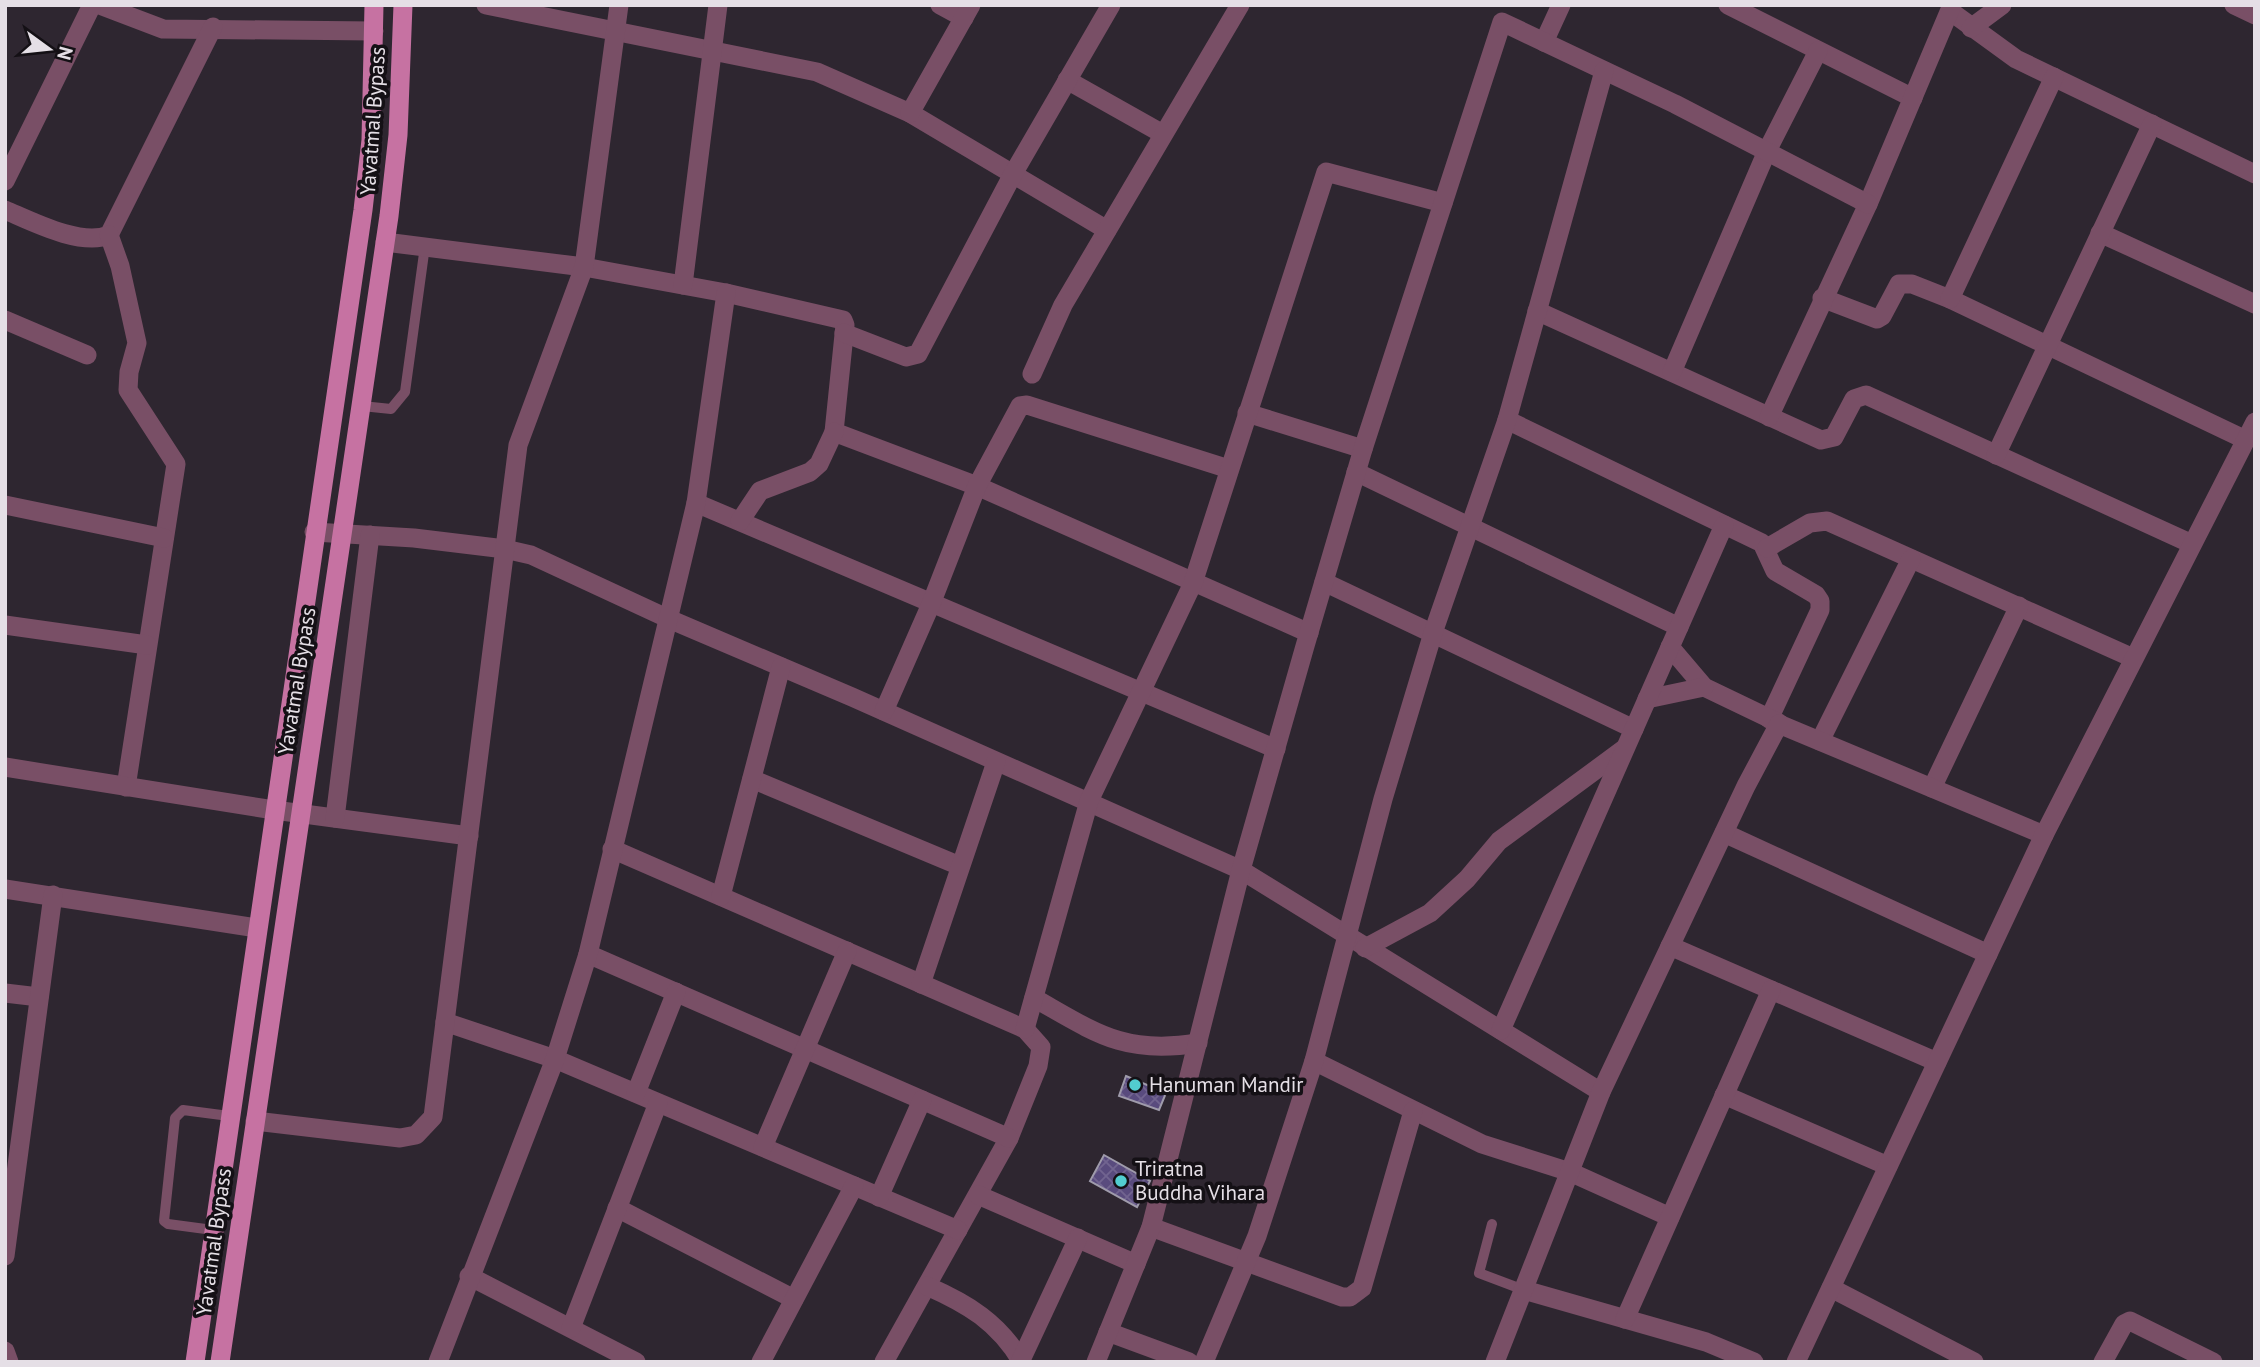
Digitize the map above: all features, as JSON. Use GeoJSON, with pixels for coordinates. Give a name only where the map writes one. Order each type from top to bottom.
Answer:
{"type":"FeatureCollection","features":[{"type":"Feature","properties":{"kind":"main road","name":"Yavatmal Bypass"},"geometry":{"type":"LineString","coordinates":[[194,1362],[363,210],[371,140],[374,5]]}},
{"type":"Feature","properties":{"kind":"main road","name":"Yavatmal Bypass"},"geometry":{"type":"LineString","coordinates":[[220,1362],[385,242],[398,135],[403,5]]}},
{"type":"Feature","properties":{"kind":"street"},"geometry":{"type":"LineString","coordinates":[[5,181],[92,5]]}},
{"type":"Feature","properties":{"kind":"street"},"geometry":{"type":"LineString","coordinates":[[100,5],[163,29],[213,27],[373,31]]}},
{"type":"Feature","properties":{"kind":"street"},"geometry":{"type":"LineString","coordinates":[[486,5],[817,72],[910,113],[1107,230]]}},
{"type":"Feature","properties":{"kind":"street"},"geometry":{"type":"LineString","coordinates":[[254,1121],[400,1138],[415,1135],[433,1118],[519,445],[584,267],[619,5]]}},
{"type":"Feature","properties":{"kind":"street"},"geometry":{"type":"LineString","coordinates":[[683,285],[718,5]]}},
{"type":"Feature","properties":{"kind":"street"},"geometry":{"type":"LineString","coordinates":[[910,113],[968,12],[940,5]]}},
{"type":"Feature","properties":{"kind":"street"},"geometry":{"type":"LineString","coordinates":[[844,333],[906,358],[918,354],[1013,174],[1111,5]]}},
{"type":"Feature","properties":{"kind":"street"},"geometry":{"type":"LineString","coordinates":[[1032,374],[1063,305],[1240,5]]}},
{"type":"Feature","properties":{"kind":"street"},"geometry":{"type":"LineString","coordinates":[[1544,42],[1561,5]]}},
{"type":"Feature","properties":{"kind":"street"},"geometry":{"type":"LineString","coordinates":[[1728,5],[1913,98]]}},
{"type":"Feature","properties":{"kind":"street"},"geometry":{"type":"LineString","coordinates":[[1971,28],[2002,5]]}},
{"type":"Feature","properties":{"kind":"street"},"geometry":{"type":"LineString","coordinates":[[2234,5],[2255,15]]}},
{"type":"Feature","properties":{"kind":"street"},"geometry":{"type":"LineString","coordinates":[[1769,418],[1822,298],[1868,204],[1951,8],[1971,28],[2016,59],[2255,174]]}},
{"type":"Feature","properties":{"kind":"street"},"geometry":{"type":"LineString","coordinates":[[1096,1362],[1152,1227],[1241,870],[1309,633],[1363,449],[1505,13],[1544,42],[1767,151],[1868,204]]}},
{"type":"Feature","properties":{"kind":"street"},"geometry":{"type":"LineString","coordinates":[[126,787],[176,464],[128,390],[128,372],[137,343],[120,266],[109,235],[213,27]]}},
{"type":"Feature","properties":{"kind":"street"},"geometry":{"type":"LineString","coordinates":[[1672,372],[1767,151],[1818,51]]}},
{"type":"Feature","properties":{"kind":"street"},"geometry":{"type":"LineString","coordinates":[[1204,1362],[1247,1259],[1356,943],[1383,799],[1433,633],[1507,420],[1604,71]]}},
{"type":"Feature","properties":{"kind":"street"},"geometry":{"type":"LineString","coordinates":[[1950,299],[2054,77]]}},
{"type":"Feature","properties":{"kind":"street"},"geometry":{"type":"LineString","coordinates":[[1068,80],[1163,134]]}},
{"type":"Feature","properties":{"kind":"street"},"geometry":{"type":"LineString","coordinates":[[1996,455],[2152,124]]}},
{"type":"Feature","properties":{"kind":"street"},"geometry":{"type":"LineString","coordinates":[[1025,1029],[1089,800],[1193,583],[1326,172],[1443,202]]}},
{"type":"Feature","properties":{"kind":"street"},"geometry":{"type":"LineString","coordinates":[[5,210],[50,229],[94,239],[109,235]]}},
{"type":"Feature","properties":{"kind":"street"},"geometry":{"type":"LineString","coordinates":[[2100,233],[2255,304]]}},
{"type":"Feature","properties":{"kind":"street"},"geometry":{"type":"LineString","coordinates":[[385,242],[584,267],[726,293],[843,320],[834,432],[819,464],[810,472],[760,491],[740,521]]}},
{"type":"Feature","properties":{"kind":"street"},"geometry":{"type":"LineString","coordinates":[[1822,298],[1877,319],[1882,316],[1899,284],[1903,283],[1950,299],[2246,440]]}},
{"type":"Feature","properties":{"kind":"street"},"geometry":{"type":"LineString","coordinates":[[438,1362],[555,1059],[588,954],[696,503],[726,293]]}},
{"type":"Feature","properties":{"kind":"street"},"geometry":{"type":"LineString","coordinates":[[1537,311],[1769,418],[1828,441],[1834,437],[1854,399],[1866,395],[2192,544]]}},
{"type":"Feature","properties":{"kind":"street"},"geometry":{"type":"LineString","coordinates":[[5,320],[87,355]]}},
{"type":"Feature","properties":{"kind":"street"},"geometry":{"type":"LineString","coordinates":[[884,711],[931,604],[977,486],[1014,411],[1027,405],[1229,469]]}},
{"type":"Feature","properties":{"kind":"street"},"geometry":{"type":"LineString","coordinates":[[1247,413],[1363,449]]}},
{"type":"Feature","properties":{"kind":"street"},"geometry":{"type":"LineString","coordinates":[[1495,1362],[1601,1093],[1724,833],[1820,610],[1820,601],[1816,595],[1775,571],[1767,548],[1507,420]]}},
{"type":"Feature","properties":{"kind":"street"},"geometry":{"type":"LineString","coordinates":[[1796,1362],[2044,835],[2255,422]]}},
{"type":"Feature","properties":{"kind":"street"},"geometry":{"type":"LineString","coordinates":[[834,432],[977,486],[1309,633]]}},
{"type":"Feature","properties":{"kind":"street"},"geometry":{"type":"LineString","coordinates":[[1356,472],[1679,627]]}},
{"type":"Feature","properties":{"kind":"street"},"geometry":{"type":"LineString","coordinates":[[696,503],[1276,750]]}},
{"type":"Feature","properties":{"kind":"street"},"geometry":{"type":"LineString","coordinates":[[5,505],[164,538]]}},
{"type":"Feature","properties":{"kind":"street"},"geometry":{"type":"LineString","coordinates":[[1767,548],[1819,520],[2133,658]]}},
{"type":"Feature","properties":{"kind":"street"},"geometry":{"type":"LineString","coordinates":[[1501,1030],[1724,525]]}},
{"type":"Feature","properties":{"kind":"street"},"geometry":{"type":"LineString","coordinates":[[314,532],[370,534],[505,548],[531,555],[669,619],[1089,800],[1241,870],[1601,1093]]}},
{"type":"Feature","properties":{"kind":"street"},"geometry":{"type":"LineString","coordinates":[[335,818],[370,534]]}},
{"type":"Feature","properties":{"kind":"street"},"geometry":{"type":"LineString","coordinates":[[1821,741],[1912,559]]}},
{"type":"Feature","properties":{"kind":"street"},"geometry":{"type":"LineString","coordinates":[[1324,582],[1634,729]]}},
{"type":"Feature","properties":{"kind":"street"},"geometry":{"type":"LineString","coordinates":[[1932,788],[2019,606]]}},
{"type":"Feature","properties":{"kind":"street"},"geometry":{"type":"LineString","coordinates":[[5,625],[147,645]]}},
{"type":"Feature","properties":{"kind":"street"},"geometry":{"type":"LineString","coordinates":[[1670,647],[1704,687],[1774,721],[2044,835]]}},
{"type":"Feature","properties":{"kind":"street"},"geometry":{"type":"LineString","coordinates":[[721,896],[781,667]]}},
{"type":"Feature","properties":{"kind":"street"},"geometry":{"type":"LineString","coordinates":[[1647,699],[1704,687]]}},
{"type":"Feature","properties":{"kind":"street"},"geometry":{"type":"LineString","coordinates":[[1356,943],[1430,913],[1467,879],[1499,841],[1625,749]]}},
{"type":"Feature","properties":{"kind":"street"},"geometry":{"type":"LineString","coordinates":[[921,984],[996,762]]}},
{"type":"Feature","properties":{"kind":"street"},"geometry":{"type":"LineString","coordinates":[[5,767],[274,810],[468,835]]}},
{"type":"Feature","properties":{"kind":"street"},"geometry":{"type":"LineString","coordinates":[[751,779],[960,866]]}},
{"type":"Feature","properties":{"kind":"street"},"geometry":{"type":"LineString","coordinates":[[1724,833],[1988,954]]}},
{"type":"Feature","properties":{"kind":"street"},"geometry":{"type":"LineString","coordinates":[[612,849],[1025,1029],[1041,1047],[1041,1055],[1009,1138],[884,1362]]}},
{"type":"Feature","properties":{"kind":"street"},"geometry":{"type":"LineString","coordinates":[[5,889],[257,928]]}},
{"type":"Feature","properties":{"kind":"street"},"geometry":{"type":"LineString","coordinates":[[5,1256],[10,1183],[53,895]]}},
{"type":"Feature","properties":{"kind":"street"},"geometry":{"type":"LineString","coordinates":[[1670,946],[1937,1062]]}},
{"type":"Feature","properties":{"kind":"street"},"geometry":{"type":"LineString","coordinates":[[763,1147],[847,951]]}},
{"type":"Feature","properties":{"kind":"street"},"geometry":{"type":"LineString","coordinates":[[588,954],[1009,1138]]}},
{"type":"Feature","properties":{"kind":"street"},"geometry":{"type":"LineString","coordinates":[[1625,1319],[1771,990]]}},
{"type":"Feature","properties":{"kind":"street"},"geometry":{"type":"LineString","coordinates":[[636,1093],[676,992]]}},
{"type":"Feature","properties":{"kind":"street"},"geometry":{"type":"LineString","coordinates":[[5,993],[39,997]]}},
{"type":"Feature","properties":{"kind":"street"},"geometry":{"type":"LineString","coordinates":[[1034,998],[1101,1036],[1131,1045],[1162,1049],[1198,1043]]}},
{"type":"Feature","properties":{"kind":"street"},"geometry":{"type":"LineString","coordinates":[[445,1022],[555,1059],[958,1230]]}},
{"type":"Feature","properties":{"kind":"street"},"geometry":{"type":"LineString","coordinates":[[1314,1061],[1503,1154],[1570,1172],[1670,1217]]}},
{"type":"Feature","properties":{"kind":"street"},"geometry":{"type":"LineString","coordinates":[[1724,1095],[1888,1166]]}},
{"type":"Feature","properties":{"kind":"street"},"geometry":{"type":"LineString","coordinates":[[880,1197],[922,1100]]}},
{"type":"Feature","properties":{"kind":"street"},"geometry":{"type":"LineString","coordinates":[[571,1328],[658,1103]]}},
{"type":"Feature","properties":{"kind":"street"},"geometry":{"type":"LineString","coordinates":[[1152,1227],[1247,1259],[1342,1297],[1357,1294],[1362,1289],[1413,1111]]}},
{"type":"Feature","properties":{"kind":"street"},"geometry":{"type":"LineString","coordinates":[[761,1362],[853,1186]]}},
{"type":"Feature","properties":{"kind":"street"},"geometry":{"type":"LineString","coordinates":[[978,1195],[1136,1264]]}},
{"type":"Feature","properties":{"kind":"street"},"geometry":{"type":"LineString","coordinates":[[617,1208],[794,1299]]}},
{"type":"Feature","properties":{"kind":"street"},"geometry":{"type":"LineString","coordinates":[[1021,1361],[1078,1238]]}},
{"type":"Feature","properties":{"kind":"street"},"geometry":{"type":"LineString","coordinates":[[469,1276],[636,1362]]}},
{"type":"Feature","properties":{"kind":"street"},"geometry":{"type":"LineString","coordinates":[[927,1286],[985,1316],[1005,1335],[1021,1361]]}},
{"type":"Feature","properties":{"kind":"street"},"geometry":{"type":"LineString","coordinates":[[1831,1288],[1974,1362]]}},
{"type":"Feature","properties":{"kind":"street"},"geometry":{"type":"LineString","coordinates":[[1524,1290],[1706,1342],[1754,1362]]}},
{"type":"Feature","properties":{"kind":"street"},"geometry":{"type":"LineString","coordinates":[[2103,1362],[2124,1324],[2130,1321],[2213,1362]]}},
{"type":"Feature","properties":{"kind":"street"},"geometry":{"type":"LineString","coordinates":[[1108,1332],[1189,1362]]}},
{"type":"Feature","properties":{"kind":"street"},"geometry":{"type":"LineString","coordinates":[[5,1351],[9,1362]]}},
{"type":"Feature","properties":{"kind":"lane"},"geometry":{"type":"LineString","coordinates":[[362,406],[391,409],[405,392],[425,246]]}},
{"type":"Feature","properties":{"kind":"lane"},"geometry":{"type":"LineString","coordinates":[[213,1230],[168,1224],[164,1221],[175,1118],[183,1110],[229,1116]]}},
{"type":"Feature","properties":{"kind":"lane"},"geometry":{"type":"LineString","coordinates":[[1492,1224],[1479,1273],[1524,1290]]}},
{"type":"Feature","properties":{"kind":"building","name":"Hanuman Mandir"},"geometry":{"type":"Polygon","coordinates":[[[1126,1076],[1166,1093],[1159,1110],[1119,1096],[1126,1076]]]}},
{"type":"Feature","properties":{"kind":"building","name":"Triratna Buddha Vihara"},"geometry":{"type":"Polygon","coordinates":[[[1104,1155],[1150,1181],[1137,1207],[1090,1181],[1104,1155]]]}},
{"type":"Feature","properties":{"kind":"place","name":"Hanuman Mandir"},"geometry":{"type":"Point","coordinates":[1135,1085]}},
{"type":"Feature","properties":{"kind":"place","name":"Triratna Buddha Vihara"},"geometry":{"type":"Point","coordinates":[1121,1181]}}]}
